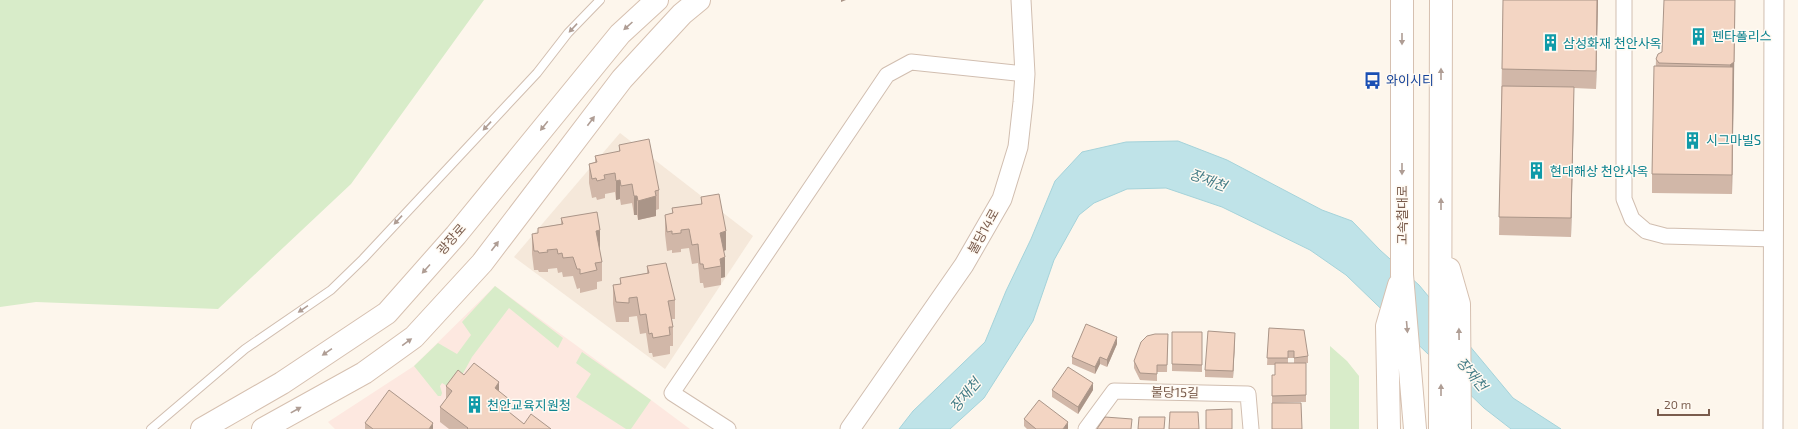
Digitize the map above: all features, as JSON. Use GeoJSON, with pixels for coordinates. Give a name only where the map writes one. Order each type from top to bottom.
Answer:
{"type":"FeatureCollection","features":[{"type":"Feature","properties":{"kind":"main road","name":"광장로"},"geometry":{"type":"LineString","coordinates":[[202,429],[282,383],[386,312],[456,235],[620,34],[657,0]]}},
{"type":"Feature","properties":{"kind":"main road"},"geometry":{"type":"LineString","coordinates":[[263,429],[364,372],[414,337],[482,263],[622,79],[682,14],[699,0]]}},
{"type":"Feature","properties":{"kind":"main road","name":"고속철대로"},"geometry":{"type":"LineString","coordinates":[[1402,0],[1402,275],[1415,427]]}},
{"type":"Feature","properties":{"kind":"main road"},"geometry":{"type":"LineString","coordinates":[[1440,429],[1442,0]]}},
{"type":"Feature","properties":{"kind":"main road"},"geometry":{"type":"LineString","coordinates":[[1441,243],[1459,304],[1460,429]]}},
{"type":"Feature","properties":{"kind":"main road"},"geometry":{"type":"LineString","coordinates":[[1389,429],[1387,326],[1402,275]]}},
{"type":"Feature","properties":{"kind":"street","name":"불당14로"},"geometry":{"type":"LineString","coordinates":[[850,429],[964,265],[1002,199],[1018,147],[1025,74],[1021,0]]}},
{"type":"Feature","properties":{"kind":"street"},"geometry":{"type":"LineString","coordinates":[[1624,0],[1624,200],[1632,218],[1646,231],[1666,236],[1774,239]]}},
{"type":"Feature","properties":{"kind":"street"},"geometry":{"type":"LineString","coordinates":[[1773,429],[1774,0]]}},
{"type":"Feature","properties":{"kind":"street"},"geometry":{"type":"LineString","coordinates":[[728,429],[672,393],[887,75],[911,62],[1025,74]]}},
{"type":"Feature","properties":{"kind":"street","name":"불당15길"},"geometry":{"type":"LineString","coordinates":[[1086,429],[1114,391],[1248,394],[1251,429]]}},
{"type":"Feature","properties":{"kind":"lane"},"geometry":{"type":"LineString","coordinates":[[151,429],[245,349],[331,290],[363,259],[537,73],[568,33],[600,0]]}},
{"type":"Feature","properties":{"kind":"shaded area"},"geometry":{"type":"Polygon","coordinates":[[[620,133],[753,236],[665,369],[514,257],[620,133]]]}},
{"type":"Feature","properties":{"kind":"shaded area"},"geometry":{"type":"Polygon","coordinates":[[[495,286],[690,429],[335,429],[328,422],[414,366],[495,286]]]}},
{"type":"Feature","properties":{"kind":"green space"},"geometry":{"type":"Polygon","coordinates":[[[0,0],[484,0],[351,184],[218,309],[36,302],[0,307],[0,0]]]}},
{"type":"Feature","properties":{"kind":"green space"},"geometry":{"type":"Polygon","coordinates":[[[495,286],[563,338],[558,348],[509,308],[472,357],[454,390],[442,383],[440,386],[442,393],[441,396],[438,396],[414,366],[438,343],[457,354],[471,335],[462,322],[495,286]]]}},
{"type":"Feature","properties":{"kind":"green space"},"geometry":{"type":"Polygon","coordinates":[[[1330,346],[1347,361],[1359,376],[1359,429],[1330,429],[1330,346]]]}},
{"type":"Feature","properties":{"kind":"green space"},"geometry":{"type":"Polygon","coordinates":[[[582,352],[651,400],[631,429],[626,429],[576,397],[591,374],[576,363],[582,352]]]}},
{"type":"Feature","properties":{"kind":"water","name":"장재천"},"geometry":{"type":"Polygon","coordinates":[[[1178,141],[1227,160],[1322,210],[1352,221],[1380,250],[1419,285],[1513,398],[1561,429],[1511,429],[1484,408],[1346,275],[1310,250],[1222,207],[1166,188],[1127,189],[1094,203],[1079,215],[1054,260],[1033,321],[984,398],[950,429],[899,429],[913,411],[985,342],[1055,181],[1082,152],[1126,142],[1178,141]]]}},
{"type":"Feature","properties":{"kind":"building","name":"삼성화재 천안사옥"},"geometry":{"type":"Polygon","coordinates":[[[1503,0],[1597,0],[1596,71],[1502,69],[1503,0]]]}},
{"type":"Feature","properties":{"kind":"building","name":"펜타폴리스"},"geometry":{"type":"Polygon","coordinates":[[[1664,0],[1735,0],[1734,62],[1730,65],[1659,63],[1656,59],[1658,54],[1662,52],[1664,0]]]}},
{"type":"Feature","properties":{"kind":"building","name":"시그마빌S"},"geometry":{"type":"Polygon","coordinates":[[[1654,66],[1733,67],[1732,175],[1652,174],[1654,66]]]}},
{"type":"Feature","properties":{"kind":"building","name":"현대해상 천안사옥"},"geometry":{"type":"Polygon","coordinates":[[[1502,86],[1574,87],[1571,218],[1499,217],[1502,86]]]}},
{"type":"Feature","properties":{"kind":"building"},"geometry":{"type":"Polygon","coordinates":[[[649,139],[659,190],[655,191],[656,196],[638,201],[637,196],[634,196],[632,184],[621,186],[620,180],[616,181],[615,173],[604,175],[605,179],[597,181],[596,178],[592,179],[589,164],[597,162],[595,156],[620,151],[619,145],[649,139]]]}},
{"type":"Feature","properties":{"kind":"building"},"geometry":{"type":"Polygon","coordinates":[[[719,194],[726,231],[720,233],[725,257],[720,259],[721,266],[704,269],[703,264],[700,264],[698,244],[692,245],[689,229],[681,230],[681,233],[672,234],[672,231],[667,232],[665,215],[673,213],[672,208],[702,204],[701,197],[719,194]]]}},
{"type":"Feature","properties":{"kind":"building"},"geometry":{"type":"Polygon","coordinates":[[[597,212],[600,230],[596,231],[602,262],[595,263],[597,270],[580,274],[580,269],[577,269],[573,257],[563,258],[562,253],[558,254],[557,249],[539,253],[538,251],[534,251],[532,234],[538,233],[538,228],[563,224],[561,218],[597,212]]]}},
{"type":"Feature","properties":{"kind":"building"},"geometry":{"type":"Polygon","coordinates":[[[666,263],[675,300],[668,301],[673,327],[669,327],[670,335],[653,338],[652,333],[649,334],[646,314],[640,315],[637,297],[629,298],[629,303],[616,302],[613,285],[621,284],[620,278],[649,273],[647,266],[666,263]]]}},
{"type":"Feature","properties":{"kind":"building"},"geometry":{"type":"Polygon","coordinates":[[[1086,324],[1117,337],[1107,360],[1100,357],[1095,367],[1072,357],[1086,324]]]}},
{"type":"Feature","properties":{"kind":"building"},"geometry":{"type":"Polygon","coordinates":[[[1269,328],[1304,330],[1308,356],[1294,358],[1294,351],[1288,351],[1288,358],[1267,358],[1269,328]]]}},
{"type":"Feature","properties":{"kind":"building"},"geometry":{"type":"Polygon","coordinates":[[[1208,331],[1235,333],[1233,371],[1205,370],[1208,331]]]}},
{"type":"Feature","properties":{"kind":"building"},"geometry":{"type":"Polygon","coordinates":[[[1172,332],[1202,332],[1202,365],[1172,364],[1172,332]]]}},
{"type":"Feature","properties":{"kind":"building"},"geometry":{"type":"Polygon","coordinates":[[[1155,334],[1168,334],[1167,365],[1157,365],[1157,374],[1140,373],[1134,361],[1141,342],[1147,336],[1155,334]]]}},
{"type":"Feature","properties":{"kind":"building"},"geometry":{"type":"Polygon","coordinates":[[[474,363],[499,382],[495,388],[510,400],[504,408],[524,424],[531,414],[551,429],[467,429],[468,428],[440,407],[452,391],[446,386],[458,370],[464,375],[474,363]]]}},
{"type":"Feature","properties":{"kind":"building"},"geometry":{"type":"Polygon","coordinates":[[[1275,363],[1306,363],[1306,395],[1272,396],[1272,375],[1275,375],[1275,363]]]}},
{"type":"Feature","properties":{"kind":"building"},"geometry":{"type":"Polygon","coordinates":[[[1068,367],[1093,383],[1078,407],[1052,390],[1068,367]]]}},
{"type":"Feature","properties":{"kind":"building"},"geometry":{"type":"Polygon","coordinates":[[[389,390],[433,423],[429,429],[373,429],[365,423],[389,390]]]}},
{"type":"Feature","properties":{"kind":"building"},"geometry":{"type":"Polygon","coordinates":[[[1039,400],[1068,422],[1063,429],[1036,429],[1024,419],[1039,400]]]}},
{"type":"Feature","properties":{"kind":"building"},"geometry":{"type":"Polygon","coordinates":[[[1272,403],[1301,403],[1302,429],[1272,429],[1272,403]]]}},
{"type":"Feature","properties":{"kind":"building"},"geometry":{"type":"Polygon","coordinates":[[[1232,409],[1232,429],[1206,429],[1206,410],[1232,409]]]}},
{"type":"Feature","properties":{"kind":"building"},"geometry":{"type":"Polygon","coordinates":[[[1170,412],[1198,412],[1199,429],[1169,429],[1170,412]]]}},
{"type":"Feature","properties":{"kind":"building"},"geometry":{"type":"Polygon","coordinates":[[[1105,417],[1132,419],[1131,429],[1097,429],[1105,417]]]}},
{"type":"Feature","properties":{"kind":"building"},"geometry":{"type":"Polygon","coordinates":[[[1139,417],[1165,417],[1164,429],[1138,429],[1139,417]]]}},
{"type":"Feature","properties":{"kind":"place","name":"펜타폴리스"},"geometry":{"type":"Point","coordinates":[1699,36]}},
{"type":"Feature","properties":{"kind":"place","name":"삼성화재 천안사옥"},"geometry":{"type":"Point","coordinates":[1550,43]}},
{"type":"Feature","properties":{"kind":"place","name":"와이시티"},"geometry":{"type":"Point","coordinates":[1373,80]}},
{"type":"Feature","properties":{"kind":"place","name":"시그마빌S"},"geometry":{"type":"Point","coordinates":[1693,140]}},
{"type":"Feature","properties":{"kind":"place","name":"현대해상 천안사옥"},"geometry":{"type":"Point","coordinates":[1537,171]}},
{"type":"Feature","properties":{"kind":"place","name":"천안교육지원청"},"geometry":{"type":"Point","coordinates":[474,405]}}]}
